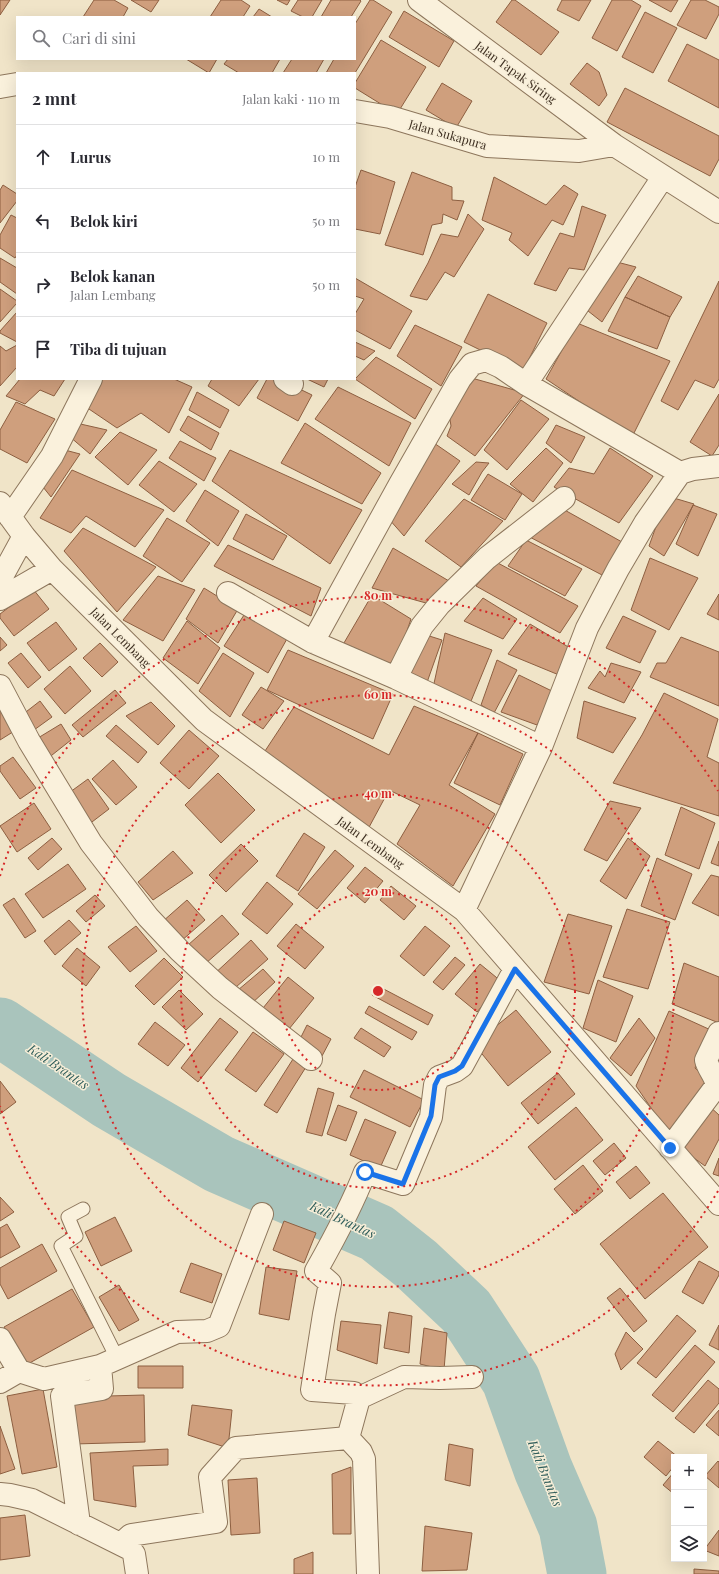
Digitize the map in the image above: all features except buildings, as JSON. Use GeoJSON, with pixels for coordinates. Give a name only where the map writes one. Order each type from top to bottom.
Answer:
{"type":"FeatureCollection","features":[{"type":"Feature","properties":{"kind":"street","name":"Jalan Tapak Siring"},"geometry":{"type":"LineString","coordinates":[[419,0],[614,145],[719,212]]}},
{"type":"Feature","properties":{"kind":"street"},"geometry":{"type":"LineString","coordinates":[[0,87],[16,84]]}},
{"type":"Feature","properties":{"kind":"street","name":"Jalan Sukapura"},"geometry":{"type":"LineString","coordinates":[[356,110],[390,117],[487,146],[579,151],[614,145]]}},
{"type":"Feature","properties":{"kind":"street"},"geometry":{"type":"LineString","coordinates":[[526,384],[663,177]]}},
{"type":"Feature","properties":{"kind":"street"},"geometry":{"type":"LineString","coordinates":[[313,642],[452,392],[472,364],[486,360],[501,367],[526,384],[680,473]]}},
{"type":"Feature","properties":{"kind":"street"},"geometry":{"type":"LineString","coordinates":[[5,510],[52,456],[90,380]]}},
{"type":"Feature","properties":{"kind":"street"},"geometry":{"type":"LineString","coordinates":[[464,910],[541,747],[587,628],[618,569],[645,523],[680,473],[693,469],[719,466]]}},
{"type":"Feature","properties":{"kind":"street"},"geometry":{"type":"LineString","coordinates":[[396,678],[422,626],[439,605],[487,558],[564,498]]}},
{"type":"Feature","properties":{"kind":"street","name":"Jalan Lembang"},"geometry":{"type":"LineString","coordinates":[[5,510],[24,536],[52,569],[204,720],[464,910],[719,1204]]}},
{"type":"Feature","properties":{"kind":"street"},"geometry":{"type":"LineString","coordinates":[[0,580],[24,536]]}},
{"type":"Feature","properties":{"kind":"street"},"geometry":{"type":"LineString","coordinates":[[0,599],[52,569]]}},
{"type":"Feature","properties":{"kind":"street"},"geometry":{"type":"LineString","coordinates":[[228,593],[313,642],[396,678],[541,747]]}},
{"type":"Feature","properties":{"kind":"street"},"geometry":{"type":"LineString","coordinates":[[0,686],[29,741],[91,843],[148,917],[180,951],[220,988],[311,1059]]}},
{"type":"Feature","properties":{"kind":"street"},"geometry":{"type":"LineString","coordinates":[[359,1398],[354,1393],[312,1390],[330,1283],[316,1271],[358,1191],[365,1172],[403,1184],[431,1116],[435,1085],[439,1077],[455,1071],[462,1066],[515,969]]}},
{"type":"Feature","properties":{"kind":"street"},"geometry":{"type":"LineString","coordinates":[[670,1148],[717,1085],[716,1077],[708,1069],[706,1060],[719,1033]]}},
{"type":"Feature","properties":{"kind":"street"},"geometry":{"type":"LineString","coordinates":[[0,1338],[19,1371],[44,1379],[108,1362],[177,1332],[207,1331],[219,1326],[262,1214]]}},
{"type":"Feature","properties":{"kind":"street"},"geometry":{"type":"LineString","coordinates":[[79,1524],[62,1396],[102,1389],[108,1362]]}},
{"type":"Feature","properties":{"kind":"street"},"geometry":{"type":"LineString","coordinates":[[0,1382],[19,1371]]}},
{"type":"Feature","properties":{"kind":"street"},"geometry":{"type":"LineString","coordinates":[[348,1438],[359,1398],[404,1377],[472,1377]]}},
{"type":"Feature","properties":{"kind":"street"},"geometry":{"type":"LineString","coordinates":[[122,1544],[131,1534],[216,1522],[210,1477],[236,1448],[348,1438]]}},
{"type":"Feature","properties":{"kind":"street"},"geometry":{"type":"LineString","coordinates":[[348,1438],[361,1452],[364,1459],[368,1574]]}},
{"type":"Feature","properties":{"kind":"street"},"geometry":{"type":"LineString","coordinates":[[0,1494],[32,1500],[122,1544],[130,1549],[134,1554],[137,1574]]}},
{"type":"Feature","properties":{"kind":"lane"},"geometry":{"type":"LineString","coordinates":[[83,1209],[68,1218],[76,1236],[60,1246],[108,1362]]}},
{"type":"Feature","properties":{"kind":"waterway","name":"Kali Brantas"},"geometry":{"type":"LineString","coordinates":[[0,1027],[109,1100],[219,1164],[377,1233],[416,1264],[466,1311],[511,1380],[543,1469],[568,1527],[577,1574]]}},
{"type":"Feature","properties":{"kind":"route"},"geometry":{"type":"LineString","coordinates":[[365,1172],[403,1184],[431,1116],[435,1085],[439,1077],[455,1071],[462,1066],[515,969],[670,1148]]}}]}
